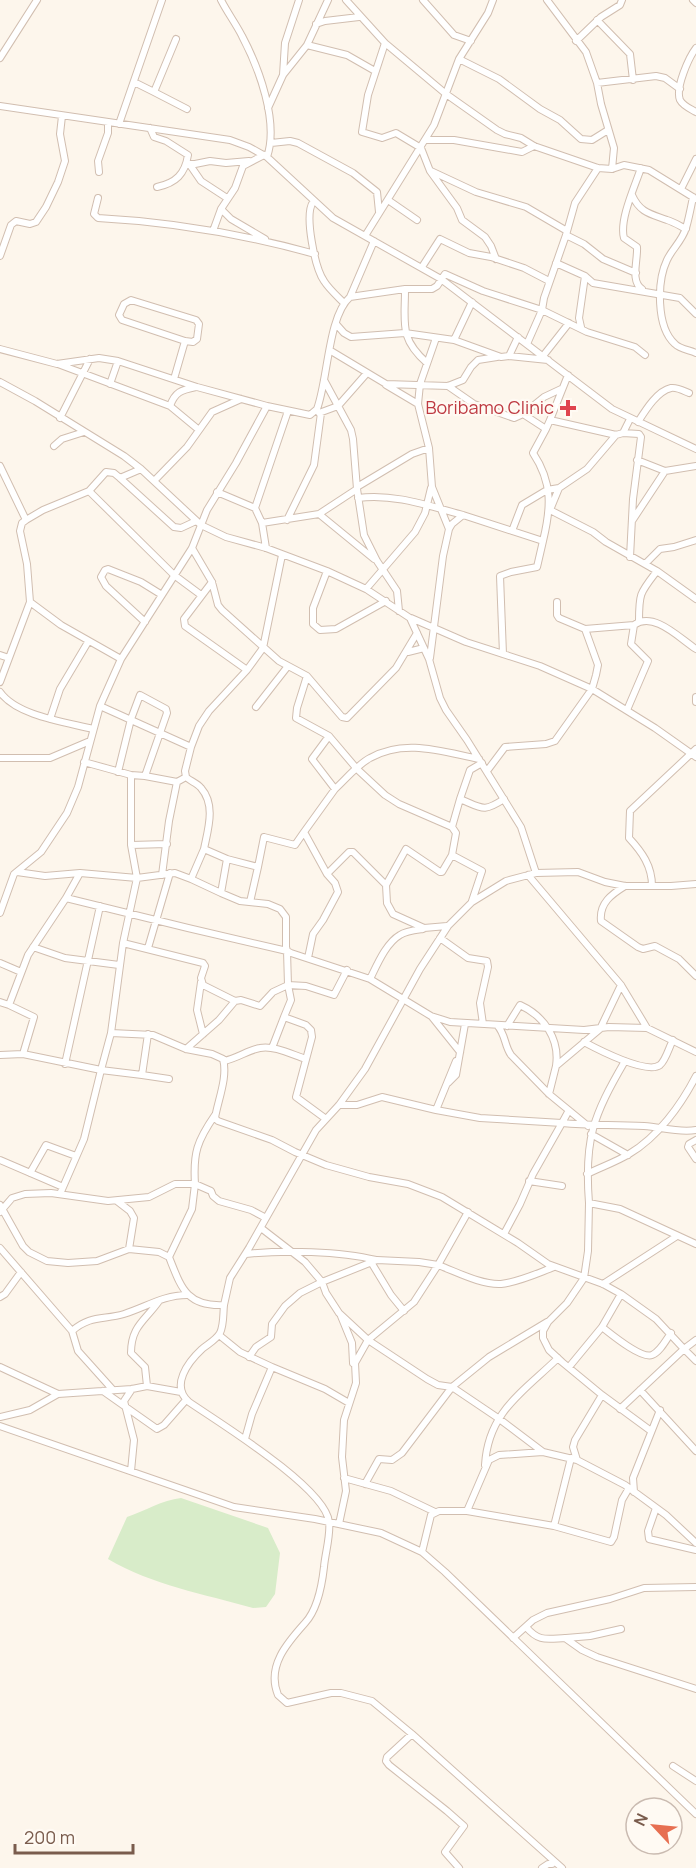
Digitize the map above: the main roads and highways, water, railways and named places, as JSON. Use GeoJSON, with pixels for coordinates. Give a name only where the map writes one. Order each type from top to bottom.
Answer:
{"type":"FeatureCollection","features":[{"type":"Feature","properties":{"kind":"place","name":"Boribamo Clinic"},"geometry":{"type":"Point","coordinates":[568,408]}}]}
